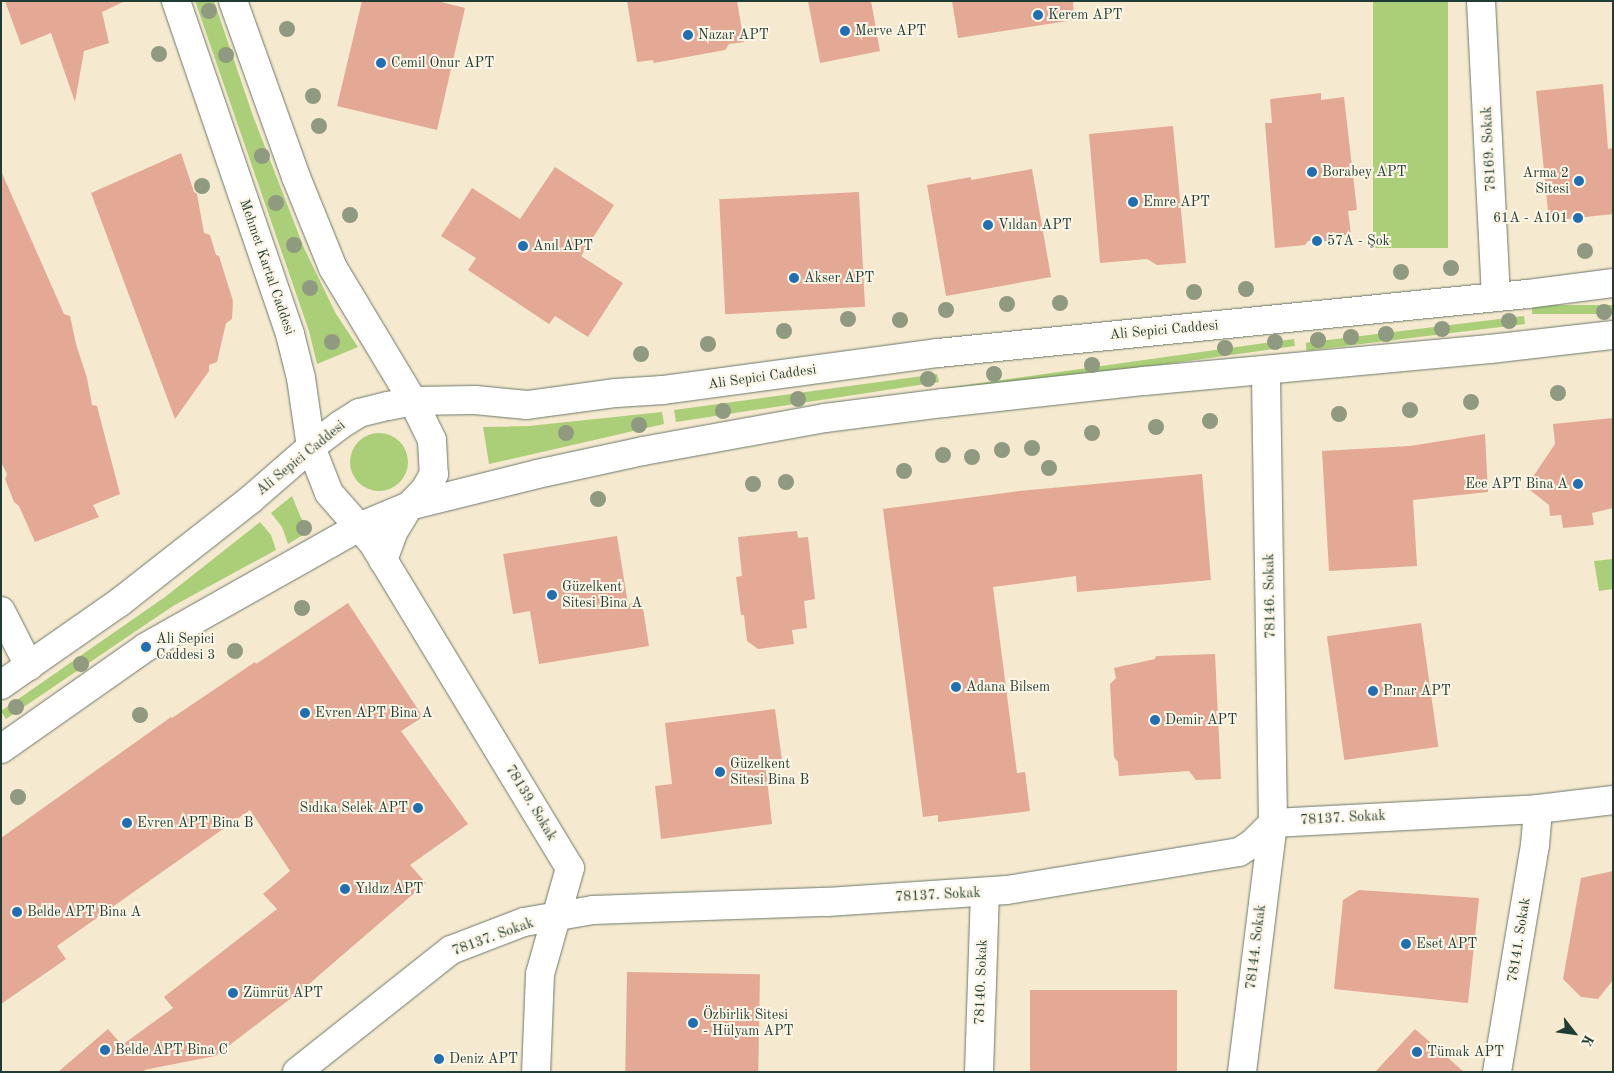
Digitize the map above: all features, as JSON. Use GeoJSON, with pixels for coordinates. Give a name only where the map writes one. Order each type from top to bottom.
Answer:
{"type":"FeatureCollection","features":[{"type":"Feature","properties":{"kind":"main road","name":"Mehmet Kartal Caddesi"},"geometry":{"type":"LineString","coordinates":[[176,1],[290,334],[301,378],[310,447],[329,493],[359,527]]}},
{"type":"Feature","properties":{"kind":"main road"},"geometry":{"type":"LineString","coordinates":[[232,1],[283,143],[333,268],[413,400],[432,440],[434,474],[424,491],[409,506],[393,533],[383,560]]}},
{"type":"Feature","properties":{"kind":"main road","name":"78169. Sokak"},"geometry":{"type":"LineString","coordinates":[[1481,1],[1496,297]]}},
{"type":"Feature","properties":{"kind":"main road","name":"Ali Sepici Caddesi"},"geometry":{"type":"LineString","coordinates":[[1,685],[135,590],[250,500],[310,447],[359,414],[413,400],[475,400],[527,404],[616,393],[663,390],[938,353],[1613,284]]}},
{"type":"Feature","properties":{"kind":"main road"},"geometry":{"type":"LineString","coordinates":[[1,749],[146,647],[359,527],[409,506],[643,450],[825,418],[944,403],[1613,335]]}},
{"type":"Feature","properties":{"kind":"main road","name":"78146. Sokak"},"geometry":{"type":"LineString","coordinates":[[1266,370],[1273,823]]}},
{"type":"Feature","properties":{"kind":"main road","name":"78139. Sokak"},"geometry":{"type":"LineString","coordinates":[[359,527],[373,543],[570,868],[540,974],[536,1072]]}},
{"type":"Feature","properties":{"kind":"main road"},"geometry":{"type":"LineString","coordinates":[[1,611],[29,666]]}},
{"type":"Feature","properties":{"kind":"main road","name":"78137. Sokak"},"geometry":{"type":"LineString","coordinates":[[297,1072],[450,950],[524,922],[593,910],[827,902],[985,892],[1239,852],[1252,844],[1273,823],[1538,809],[1613,800]]}},
{"type":"Feature","properties":{"kind":"main road","name":"78141. Sokak"},"geometry":{"type":"LineString","coordinates":[[1497,1072],[1533,854],[1538,809]]}},
{"type":"Feature","properties":{"kind":"main road","name":"78144. Sokak"},"geometry":{"type":"LineString","coordinates":[[1242,1072],[1273,823]]}},
{"type":"Feature","properties":{"kind":"main road","name":"78140. Sokak"},"geometry":{"type":"LineString","coordinates":[[979,1072],[985,892]]}},
{"type":"Feature","properties":{"kind":"green space"},"geometry":{"type":"Polygon","coordinates":[[[195,1],[214,1],[253,116],[304,248],[336,314],[358,347],[317,364],[309,331],[195,1]]]}},
{"type":"Feature","properties":{"kind":"green space"},"geometry":{"type":"Polygon","coordinates":[[[1373,1],[1448,1],[1448,248],[1373,248],[1373,1]]]}},
{"type":"Feature","properties":{"kind":"green space"},"geometry":{"type":"Polygon","coordinates":[[[1532,305],[1613,305],[1613,314],[1532,314],[1532,305]]]}},
{"type":"Feature","properties":{"kind":"green space"},"geometry":{"type":"Polygon","coordinates":[[[1524,316],[1525,324],[1307,351],[1306,343],[1524,316]]]}},
{"type":"Feature","properties":{"kind":"green space"},"geometry":{"type":"Polygon","coordinates":[[[1294,339],[1295,346],[946,395],[945,388],[1294,339]]]}},
{"type":"Feature","properties":{"kind":"green space"},"geometry":{"type":"Polygon","coordinates":[[[937,374],[939,382],[676,422],[674,410],[937,374]]]}},
{"type":"Feature","properties":{"kind":"green space"},"geometry":{"type":"Polygon","coordinates":[[[662,412],[664,424],[489,464],[483,427],[529,426],[662,412]]]}},
{"type":"Feature","properties":{"kind":"green space"},"geometry":{"type":"Polygon","coordinates":[[[379,433],[390,435],[403,446],[408,462],[406,473],[395,486],[379,491],[368,489],[355,478],[350,462],[352,451],[363,438],[379,433]]]}},
{"type":"Feature","properties":{"kind":"green space"},"geometry":{"type":"Polygon","coordinates":[[[292,496],[301,518],[311,530],[288,544],[282,527],[271,513],[292,496]]]}},
{"type":"Feature","properties":{"kind":"green space"},"geometry":{"type":"Polygon","coordinates":[[[260,522],[271,535],[276,550],[173,606],[6,719],[1,711],[165,597],[260,522]]]}},
{"type":"Feature","properties":{"kind":"green space"},"geometry":{"type":"Polygon","coordinates":[[[1613,559],[1613,589],[1599,591],[1594,561],[1613,559]]]}},
{"type":"Feature","properties":{"kind":"building"},"geometry":{"type":"Polygon","coordinates":[[[5,1],[125,1],[102,12],[109,43],[84,51],[75,102],[51,33],[21,45],[5,1]]]}},
{"type":"Feature","properties":{"kind":"building","name":"Cemil Onur APT"},"geometry":{"type":"Polygon","coordinates":[[[362,1],[437,1],[465,8],[437,130],[337,106],[362,1]]]}},
{"type":"Feature","properties":{"kind":"building","name":"Nazar APT"},"geometry":{"type":"Polygon","coordinates":[[[627,1],[737,1],[744,42],[729,44],[725,50],[654,63],[653,60],[637,62],[627,1]]]}},
{"type":"Feature","properties":{"kind":"building","name":"Merve APT"},"geometry":{"type":"Polygon","coordinates":[[[808,1],[871,1],[880,51],[820,63],[808,1]]]}},
{"type":"Feature","properties":{"kind":"building","name":"Kerem APT"},"geometry":{"type":"Polygon","coordinates":[[[952,1],[1073,1],[1074,20],[958,38],[952,1]]]}},
{"type":"Feature","properties":{"kind":"building","name":"Arma 2 Sitesi"},"geometry":{"type":"Polygon","coordinates":[[[1603,84],[1608,149],[1613,148],[1613,214],[1549,221],[1536,91],[1603,84]]]}},
{"type":"Feature","properties":{"kind":"building","name":"Borabey APT"},"geometry":{"type":"Polygon","coordinates":[[[1321,93],[1321,100],[1344,97],[1357,210],[1348,211],[1351,234],[1331,237],[1327,241],[1308,241],[1305,245],[1275,248],[1265,123],[1272,123],[1270,99],[1321,93]]]}},
{"type":"Feature","properties":{"kind":"building","name":"Emre APT"},"geometry":{"type":"Polygon","coordinates":[[[1173,126],[1186,263],[1157,265],[1147,259],[1100,263],[1089,134],[1173,126]]]}},
{"type":"Feature","properties":{"kind":"building"},"geometry":{"type":"Polygon","coordinates":[[[181,153],[194,192],[197,194],[204,233],[210,235],[216,255],[219,256],[233,301],[232,319],[226,323],[217,362],[209,365],[209,371],[175,419],[91,193],[181,153]]]}},
{"type":"Feature","properties":{"kind":"building","name":"Anıl APT"},"geometry":{"type":"Polygon","coordinates":[[[555,167],[614,205],[581,256],[623,283],[588,337],[555,316],[549,324],[468,270],[476,258],[441,236],[472,188],[520,219],[555,167]]]}},
{"type":"Feature","properties":{"kind":"building","name":"Vıldan APT"},"geometry":{"type":"Polygon","coordinates":[[[1032,169],[1051,277],[946,296],[927,185],[971,177],[971,180],[1032,169]]]}},
{"type":"Feature","properties":{"kind":"building"},"geometry":{"type":"Polygon","coordinates":[[[1,171],[64,314],[70,316],[76,344],[87,378],[92,405],[97,406],[120,494],[93,505],[99,517],[35,542],[19,506],[14,502],[5,479],[7,474],[1,462],[1,171]]]}},
{"type":"Feature","properties":{"kind":"building","name":"Akser APT"},"geometry":{"type":"Polygon","coordinates":[[[859,192],[865,307],[725,314],[719,199],[859,192]]]}},
{"type":"Feature","properties":{"kind":"building","name":"Ece APT Bina A"},"geometry":{"type":"Polygon","coordinates":[[[1613,418],[1613,508],[1592,513],[1594,525],[1563,528],[1561,515],[1550,516],[1549,505],[1526,487],[1555,444],[1553,424],[1613,418]]]}},
{"type":"Feature","properties":{"kind":"building"},"geometry":{"type":"Polygon","coordinates":[[[1485,434],[1488,492],[1413,500],[1417,566],[1329,571],[1322,451],[1410,446],[1485,434]]]}},
{"type":"Feature","properties":{"kind":"building","name":"Adana Bilsem"},"geometry":{"type":"Polygon","coordinates":[[[1202,474],[1211,580],[1077,592],[1076,576],[993,587],[1017,773],[1025,772],[1030,811],[938,822],[938,815],[923,817],[883,509],[1019,491],[1202,474]]]}},
{"type":"Feature","properties":{"kind":"building"},"geometry":{"type":"Polygon","coordinates":[[[797,531],[798,538],[808,537],[815,599],[804,601],[807,628],[792,630],[794,644],[758,649],[747,641],[744,615],[741,615],[736,577],[742,576],[738,537],[797,531]]]}},
{"type":"Feature","properties":{"kind":"building","name":"Güzelkent Sitesi Bina A"},"geometry":{"type":"Polygon","coordinates":[[[617,536],[628,604],[642,602],[649,646],[539,664],[530,611],[513,614],[503,554],[617,536]]]}},
{"type":"Feature","properties":{"kind":"building"},"geometry":{"type":"Polygon","coordinates":[[[348,603],[423,717],[401,731],[468,824],[410,865],[426,883],[302,990],[215,1056],[144,1070],[146,1072],[58,1072],[108,1029],[122,1045],[173,1008],[164,997],[277,909],[263,894],[290,871],[250,810],[57,946],[66,959],[1,1004],[1,838],[171,717],[348,603]]]}},
{"type":"Feature","properties":{"kind":"building","name":"Pınar APT"},"geometry":{"type":"Polygon","coordinates":[[[1421,623],[1438,747],[1344,760],[1327,636],[1421,623]]]}},
{"type":"Feature","properties":{"kind":"building","name":"Demir APT"},"geometry":{"type":"Polygon","coordinates":[[[1215,654],[1221,779],[1196,780],[1189,771],[1119,776],[1118,762],[1114,757],[1110,684],[1116,678],[1114,668],[1155,659],[1156,656],[1215,654]]]}},
{"type":"Feature","properties":{"kind":"building","name":"Güzelkent Sitesi Bina B"},"geometry":{"type":"Polygon","coordinates":[[[775,709],[783,768],[766,770],[772,824],[661,839],[655,786],[672,784],[665,723],[775,709]]]}},
{"type":"Feature","properties":{"kind":"building"},"geometry":{"type":"Polygon","coordinates":[[[1613,871],[1613,980],[1598,999],[1581,997],[1563,979],[1581,878],[1613,871]]]}},
{"type":"Feature","properties":{"kind":"building","name":"Eset APT"},"geometry":{"type":"Polygon","coordinates":[[[1359,890],[1479,898],[1468,1003],[1334,989],[1343,900],[1359,890]]]}},
{"type":"Feature","properties":{"kind":"building","name":"Özbirlik Sitesi - Hülyam APT"},"geometry":{"type":"Polygon","coordinates":[[[627,972],[760,974],[758,1072],[625,1072],[627,972]]]}},
{"type":"Feature","properties":{"kind":"building"},"geometry":{"type":"Polygon","coordinates":[[[1030,990],[1177,990],[1177,1072],[1030,1072],[1030,990]]]}},
{"type":"Feature","properties":{"kind":"building","name":"Tümak APT"},"geometry":{"type":"Polygon","coordinates":[[[1415,1029],[1464,1072],[1375,1072],[1415,1029]]]}},
{"type":"Feature","properties":{"kind":"place","name":"Kerem APT"},"geometry":{"type":"Point","coordinates":[1038,15]}},
{"type":"Feature","properties":{"kind":"place","name":"Merve APT"},"geometry":{"type":"Point","coordinates":[845,31]}},
{"type":"Feature","properties":{"kind":"place","name":"Nazar APT"},"geometry":{"type":"Point","coordinates":[688,35]}},
{"type":"Feature","properties":{"kind":"place","name":"Cemil Onur APT"},"geometry":{"type":"Point","coordinates":[381,63]}},
{"type":"Feature","properties":{"kind":"place","name":"Borabey APT"},"geometry":{"type":"Point","coordinates":[1312,172]}},
{"type":"Feature","properties":{"kind":"place","name":"Arma 2 Sitesi"},"geometry":{"type":"Point","coordinates":[1579,181]}},
{"type":"Feature","properties":{"kind":"place","name":"Emre APT"},"geometry":{"type":"Point","coordinates":[1133,202]}},
{"type":"Feature","properties":{"kind":"place","name":"61A - A101"},"geometry":{"type":"Point","coordinates":[1578,218]}},
{"type":"Feature","properties":{"kind":"place","name":"Vıldan APT"},"geometry":{"type":"Point","coordinates":[988,225]}},
{"type":"Feature","properties":{"kind":"place","name":"57A - Şok"},"geometry":{"type":"Point","coordinates":[1317,241]}},
{"type":"Feature","properties":{"kind":"place","name":"Anıl APT"},"geometry":{"type":"Point","coordinates":[523,246]}},
{"type":"Feature","properties":{"kind":"place","name":"Akser APT"},"geometry":{"type":"Point","coordinates":[794,278]}},
{"type":"Feature","properties":{"kind":"place","name":"Ece APT Bina A"},"geometry":{"type":"Point","coordinates":[1578,484]}},
{"type":"Feature","properties":{"kind":"place","name":"Güzelkent Sitesi Bina A"},"geometry":{"type":"Point","coordinates":[552,595]}},
{"type":"Feature","properties":{"kind":"place","name":"Ali Sepici Caddesi 3"},"geometry":{"type":"Point","coordinates":[146,647]}},
{"type":"Feature","properties":{"kind":"place","name":"Adana Bilsem"},"geometry":{"type":"Point","coordinates":[956,687]}},
{"type":"Feature","properties":{"kind":"place","name":"Pınar APT"},"geometry":{"type":"Point","coordinates":[1373,691]}},
{"type":"Feature","properties":{"kind":"place","name":"Evren APT Bina A"},"geometry":{"type":"Point","coordinates":[305,713]}},
{"type":"Feature","properties":{"kind":"place","name":"Demir APT"},"geometry":{"type":"Point","coordinates":[1155,720]}},
{"type":"Feature","properties":{"kind":"place","name":"Güzelkent Sitesi Bina B"},"geometry":{"type":"Point","coordinates":[720,772]}},
{"type":"Feature","properties":{"kind":"place","name":"Sıdıka Selek APT"},"geometry":{"type":"Point","coordinates":[418,808]}},
{"type":"Feature","properties":{"kind":"place","name":"Evren APT Bina B"},"geometry":{"type":"Point","coordinates":[127,823]}},
{"type":"Feature","properties":{"kind":"place","name":"Yıldız APT"},"geometry":{"type":"Point","coordinates":[345,889]}},
{"type":"Feature","properties":{"kind":"place","name":"Belde APT Bina A"},"geometry":{"type":"Point","coordinates":[17,912]}},
{"type":"Feature","properties":{"kind":"place","name":"Eset APT"},"geometry":{"type":"Point","coordinates":[1406,944]}},
{"type":"Feature","properties":{"kind":"place","name":"Zümrüt APT"},"geometry":{"type":"Point","coordinates":[233,993]}},
{"type":"Feature","properties":{"kind":"place","name":"Özbirlik Sitesi - Hülyam APT"},"geometry":{"type":"Point","coordinates":[693,1023]}},
{"type":"Feature","properties":{"kind":"place","name":"Belde APT Bina C"},"geometry":{"type":"Point","coordinates":[105,1050]}},
{"type":"Feature","properties":{"kind":"place","name":"Tümak APT"},"geometry":{"type":"Point","coordinates":[1417,1052]}},
{"type":"Feature","properties":{"kind":"place","name":"Deniz APT"},"geometry":{"type":"Point","coordinates":[439,1059]}}]}
